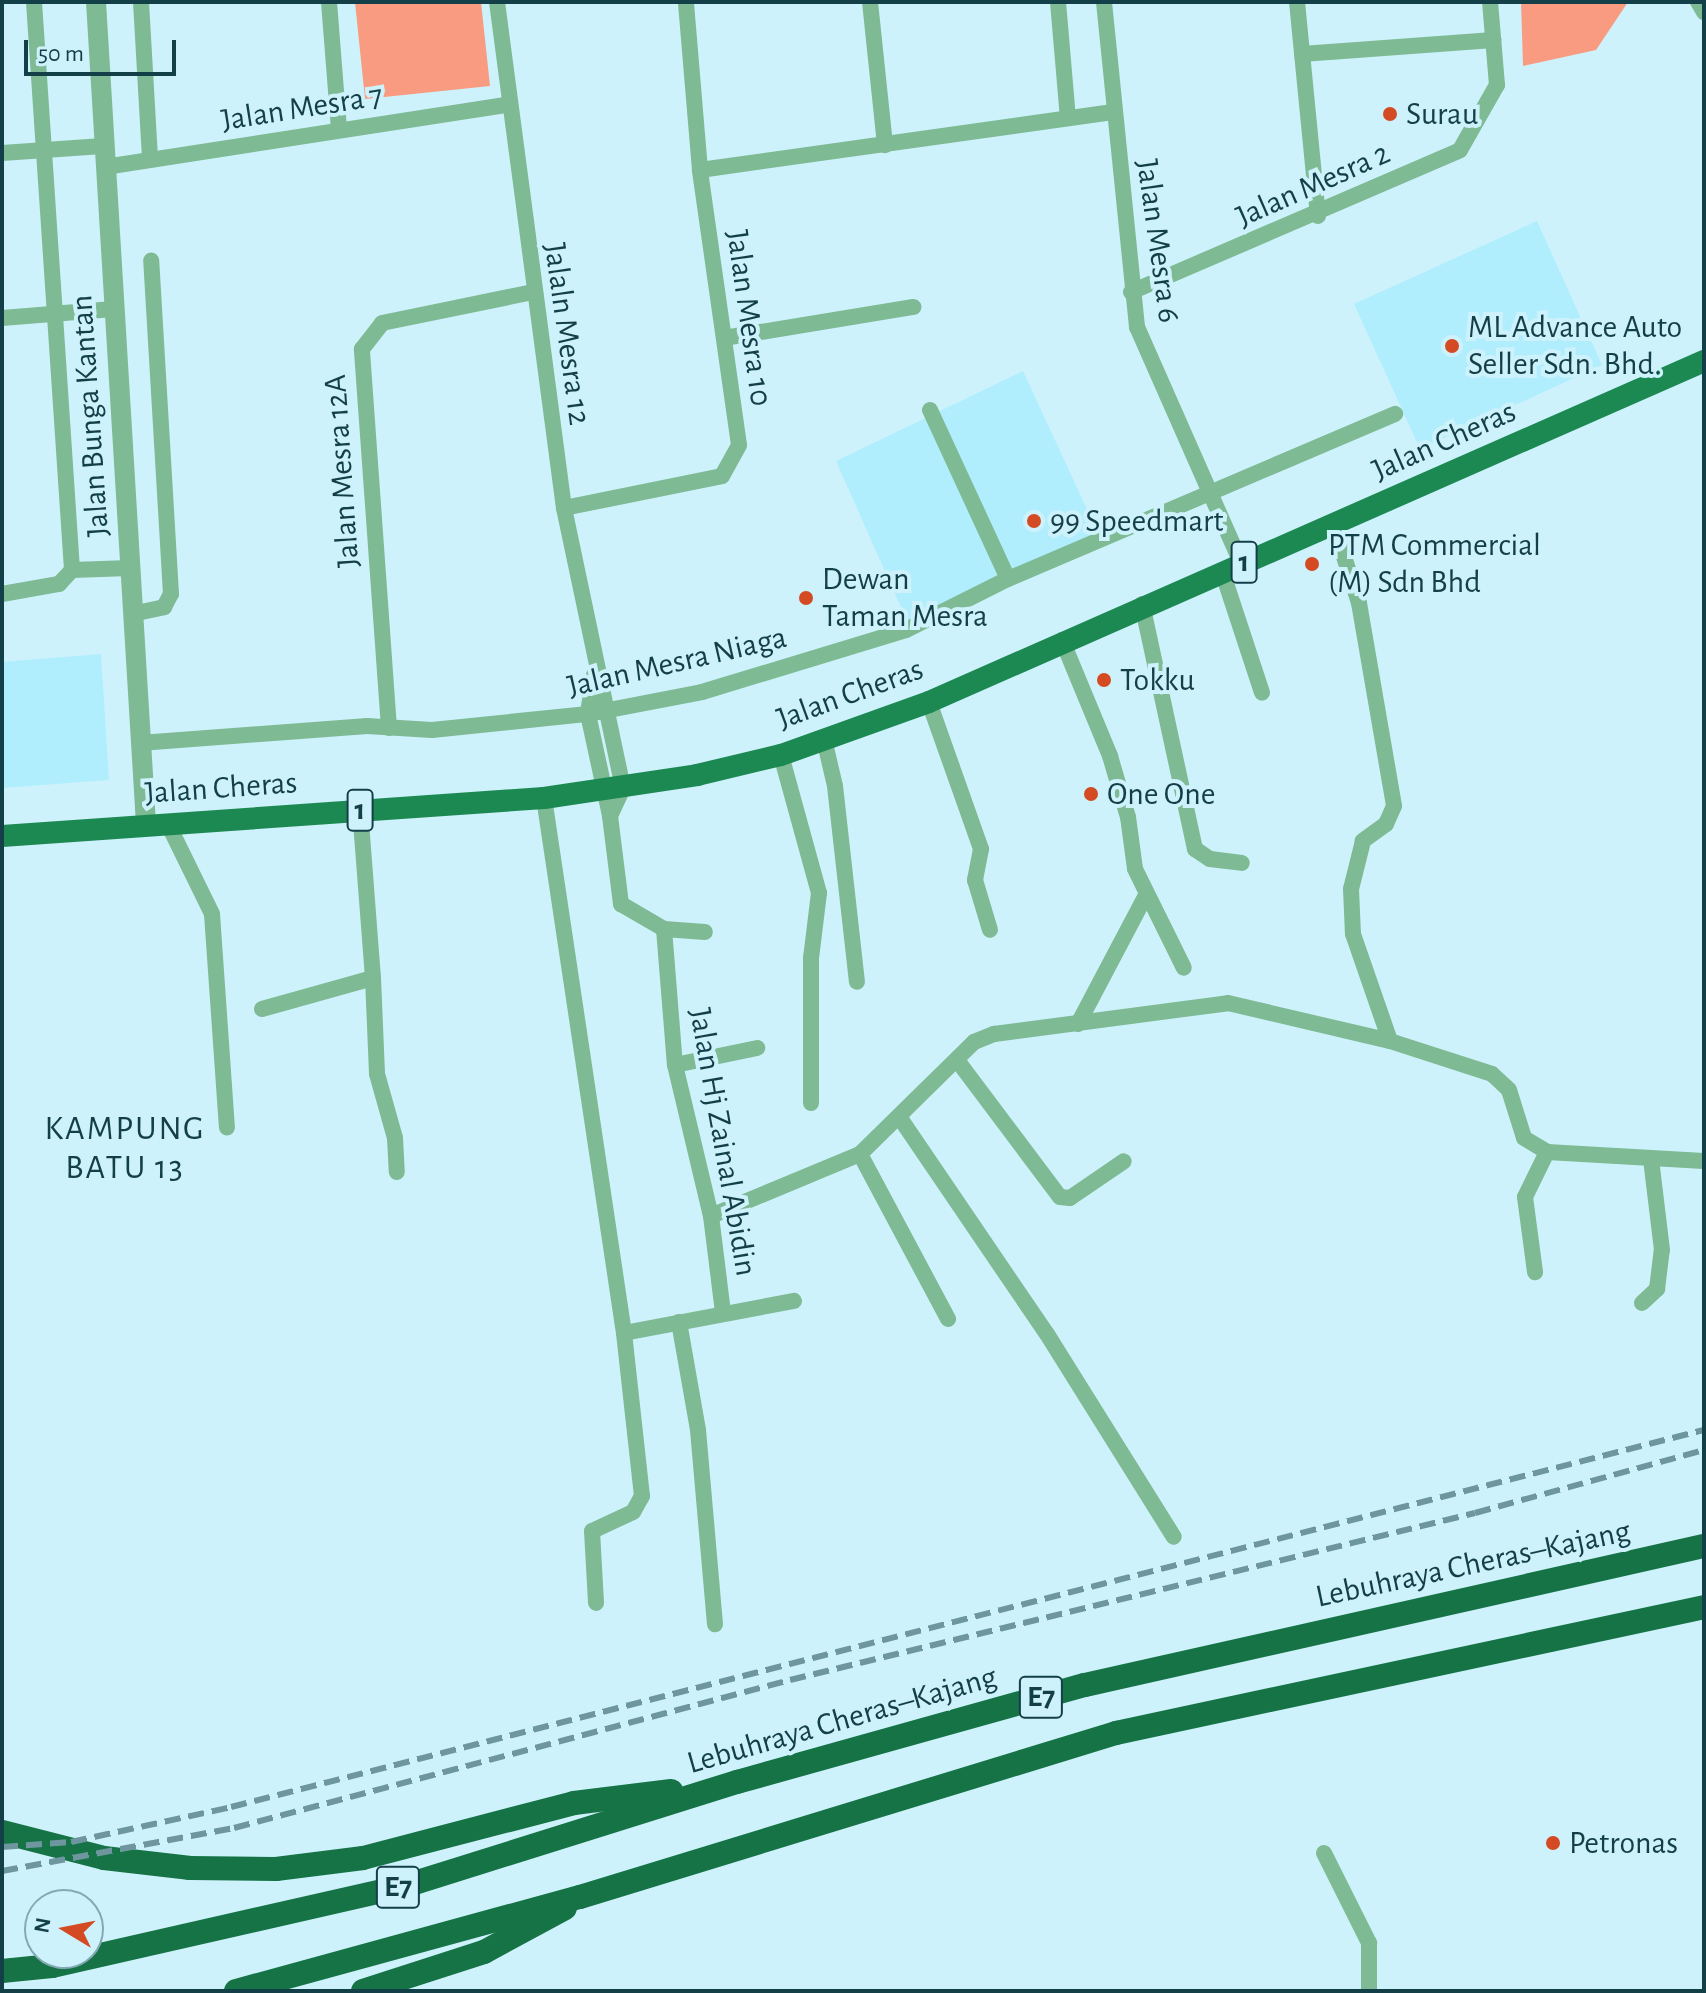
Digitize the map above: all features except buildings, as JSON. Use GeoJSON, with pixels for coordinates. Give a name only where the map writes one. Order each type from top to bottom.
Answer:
{"type":"FeatureCollection","features":[{"type":"Feature","properties":{"kind":"highway","name":"Lebuhraya Cheras–Kajang"},"geometry":{"type":"LineString","coordinates":[[2,1971],[52,1966],[408,1885],[737,1782],[1085,1685],[1704,1546]]}},
{"type":"Feature","properties":{"kind":"highway","name":"E7"},"geometry":{"type":"LineString","coordinates":[[236,1991],[580,1897],[1116,1733],[1704,1607]]}},
{"type":"Feature","properties":{"kind":"highway"},"geometry":{"type":"LineString","coordinates":[[2,1832],[104,1858],[190,1868],[276,1869],[363,1858],[574,1803],[737,1782]]}},
{"type":"Feature","properties":{"kind":"highway"},"geometry":{"type":"LineString","coordinates":[[363,1991],[484,1952],[531,1930],[580,1897]]}},
{"type":"Feature","properties":{"kind":"main road","name":"Jalan Cheras"},"geometry":{"type":"LineString","coordinates":[[2,836],[544,798],[612,789],[781,755],[929,702],[1142,604],[1334,526],[1704,361]]}},
{"type":"Feature","properties":{"kind":"street"},"geometry":{"type":"LineString","coordinates":[[34,2],[72,570]]}},
{"type":"Feature","properties":{"kind":"street","name":"Jalan Bunga Kantan"},"geometry":{"type":"LineString","coordinates":[[96,2],[146,825]]}},
{"type":"Feature","properties":{"kind":"street"},"geometry":{"type":"LineString","coordinates":[[141,2],[150,160]]}},
{"type":"Feature","properties":{"kind":"street"},"geometry":{"type":"LineString","coordinates":[[329,2],[339,130]]}},
{"type":"Feature","properties":{"kind":"street","name":"Jalaln Mesra 12"},"geometry":{"type":"LineString","coordinates":[[497,2],[507,105],[564,508],[595,672]]}},
{"type":"Feature","properties":{"kind":"street","name":"Jalan Mesra 10"},"geometry":{"type":"LineString","coordinates":[[564,508],[722,476],[739,445],[700,170],[686,2]]}},
{"type":"Feature","properties":{"kind":"street"},"geometry":{"type":"LineString","coordinates":[[870,2],[885,145]]}},
{"type":"Feature","properties":{"kind":"street"},"geometry":{"type":"LineString","coordinates":[[1058,2],[1068,118]]}},
{"type":"Feature","properties":{"kind":"street","name":"Jalan Mesra 6"},"geometry":{"type":"LineString","coordinates":[[1104,2],[1131,292],[1137,327],[1210,496],[1232,567],[1262,693]]}},
{"type":"Feature","properties":{"kind":"street"},"geometry":{"type":"LineString","coordinates":[[1297,2],[1318,216]]}},
{"type":"Feature","properties":{"kind":"street","name":"Jalan Mesra 2"},"geometry":{"type":"LineString","coordinates":[[1131,292],[1318,216],[1460,150],[1497,85],[1490,2]]}},
{"type":"Feature","properties":{"kind":"street"},"geometry":{"type":"LineString","coordinates":[[1698,2],[1704,12]]}},
{"type":"Feature","properties":{"kind":"street"},"geometry":{"type":"LineString","coordinates":[[1302,54],[1493,40]]}},
{"type":"Feature","properties":{"kind":"street","name":"Jalan Mesra 7"},"geometry":{"type":"LineString","coordinates":[[2,153],[44,150],[150,160],[507,105]]}},
{"type":"Feature","properties":{"kind":"street"},"geometry":{"type":"LineString","coordinates":[[700,170],[1113,112]]}},
{"type":"Feature","properties":{"kind":"street"},"geometry":{"type":"LineString","coordinates":[[132,614],[164,607],[171,594],[151,261]]}},
{"type":"Feature","properties":{"kind":"street","name":"Jalan Mesra 12A"},"geometry":{"type":"LineString","coordinates":[[389,728],[362,349],[382,323],[533,292]]}},
{"type":"Feature","properties":{"kind":"street"},"geometry":{"type":"LineString","coordinates":[[724,338],[913,307]]}},
{"type":"Feature","properties":{"kind":"street"},"geometry":{"type":"LineString","coordinates":[[2,318],[114,309]]}},
{"type":"Feature","properties":{"kind":"street"},"geometry":{"type":"LineString","coordinates":[[930,410],[1008,579]]}},
{"type":"Feature","properties":{"kind":"street","name":"Jalan Mesra Niaga"},"geometry":{"type":"LineString","coordinates":[[140,743],[389,728],[432,730],[588,714],[702,692],[906,630],[1008,579],[1210,496],[1395,414]]}},
{"type":"Feature","properties":{"kind":"street"},"geometry":{"type":"LineString","coordinates":[[1334,526],[1359,603],[1394,806],[1386,824],[1363,841],[1351,889],[1353,934],[1390,1041]]}},
{"type":"Feature","properties":{"kind":"street"},"geometry":{"type":"LineString","coordinates":[[2,594],[59,584],[72,570],[130,568]]}},
{"type":"Feature","properties":{"kind":"street"},"geometry":{"type":"LineString","coordinates":[[1142,604],[1195,849],[1210,859],[1242,863]]}},
{"type":"Feature","properties":{"kind":"street"},"geometry":{"type":"LineString","coordinates":[[1062,640],[1110,756],[1145,897],[1184,968]]}},
{"type":"Feature","properties":{"kind":"street"},"geometry":{"type":"LineString","coordinates":[[595,672],[610,710],[610,816],[621,904],[664,929],[705,932]]}},
{"type":"Feature","properties":{"kind":"street"},"geometry":{"type":"LineString","coordinates":[[595,672],[588,714],[612,789]]}},
{"type":"Feature","properties":{"kind":"street"},"geometry":{"type":"LineString","coordinates":[[929,702],[981,849],[975,880],[990,930]]}},
{"type":"Feature","properties":{"kind":"street"},"geometry":{"type":"LineString","coordinates":[[824,739],[835,786],[857,982]]}},
{"type":"Feature","properties":{"kind":"street"},"geometry":{"type":"LineString","coordinates":[[781,755],[819,893],[811,958],[811,1103]]}},
{"type":"Feature","properties":{"kind":"street"},"geometry":{"type":"LineString","coordinates":[[544,798],[624,1333],[642,1496],[633,1512],[592,1531],[596,1603]]}},
{"type":"Feature","properties":{"kind":"street"},"geometry":{"type":"LineString","coordinates":[[360,810],[377,1074],[395,1138],[397,1172]]}},
{"type":"Feature","properties":{"kind":"street"},"geometry":{"type":"LineString","coordinates":[[168,824],[212,914],[227,1127]]}},
{"type":"Feature","properties":{"kind":"street"},"geometry":{"type":"LineString","coordinates":[[1078,1024],[1145,897]]}},
{"type":"Feature","properties":{"kind":"street","name":"Jalan Hj Zainal Abidin"},"geometry":{"type":"LineString","coordinates":[[664,929],[675,1065],[711,1216],[723,1313]]}},
{"type":"Feature","properties":{"kind":"street"},"geometry":{"type":"LineString","coordinates":[[262,1009],[373,978]]}},
{"type":"Feature","properties":{"kind":"street"},"geometry":{"type":"LineString","coordinates":[[711,1216],[860,1154],[974,1042],[994,1034],[1228,1003],[1390,1041],[1492,1074],[1509,1090],[1524,1138],[1547,1152],[1704,1161]]}},
{"type":"Feature","properties":{"kind":"street"},"geometry":{"type":"LineString","coordinates":[[675,1065],[757,1048]]}},
{"type":"Feature","properties":{"kind":"street"},"geometry":{"type":"LineString","coordinates":[[957,1060],[1060,1197],[1070,1198],[1124,1161]]}},
{"type":"Feature","properties":{"kind":"street"},"geometry":{"type":"LineString","coordinates":[[900,1118],[1047,1334],[1174,1537]]}},
{"type":"Feature","properties":{"kind":"street"},"geometry":{"type":"LineString","coordinates":[[1535,1272],[1525,1197],[1547,1152]]}},
{"type":"Feature","properties":{"kind":"street"},"geometry":{"type":"LineString","coordinates":[[860,1154],[948,1319]]}},
{"type":"Feature","properties":{"kind":"street"},"geometry":{"type":"LineString","coordinates":[[1642,1303],[1657,1289],[1662,1250],[1651,1159]]}},
{"type":"Feature","properties":{"kind":"street"},"geometry":{"type":"LineString","coordinates":[[624,1333],[794,1301]]}},
{"type":"Feature","properties":{"kind":"street"},"geometry":{"type":"LineString","coordinates":[[679,1322],[698,1430],[697,1469],[715,1624]]}},
{"type":"Feature","properties":{"kind":"street"},"geometry":{"type":"LineString","coordinates":[[1324,1853],[1369,1943],[1369,1991]]}},
{"type":"Feature","properties":{"kind":"shaded area"},"geometry":{"type":"Polygon","coordinates":[[[355,2],[481,2],[490,86],[365,99],[355,2]]]}},
{"type":"Feature","properties":{"kind":"shaded area"},"geometry":{"type":"Polygon","coordinates":[[[1521,2],[1628,2],[1596,50],[1523,66],[1521,2]]]}},
{"type":"Feature","properties":{"kind":"shaded area"},"geometry":{"type":"Polygon","coordinates":[[[1537,221],[1602,365],[1420,449],[1354,304],[1537,221]]]}},
{"type":"Feature","properties":{"kind":"shaded area"},"geometry":{"type":"Polygon","coordinates":[[[1023,371],[1099,535],[907,621],[836,461],[1023,371]]]}},
{"type":"Feature","properties":{"kind":"shaded area"},"geometry":{"type":"Polygon","coordinates":[[[101,654],[109,780],[2,788],[2,662],[101,654]]]}},
{"type":"Feature","properties":{"kind":"railway"},"geometry":{"type":"LineString","coordinates":[[2,1847],[71,1842],[231,1807],[1704,1430]]}},
{"type":"Feature","properties":{"kind":"railway"},"geometry":{"type":"LineString","coordinates":[[2,1871],[234,1828],[790,1680],[1475,1513],[1704,1450]]}},
{"type":"Feature","properties":{"kind":"place","name":"Surau"},"geometry":{"type":"Point","coordinates":[1390,114]}},
{"type":"Feature","properties":{"kind":"place","name":"ML Advance Auto Seller Sdn. Bhd."},"geometry":{"type":"Point","coordinates":[1452,346]}},
{"type":"Feature","properties":{"kind":"place","name":"99 Speedmart"},"geometry":{"type":"Point","coordinates":[1034,521]}},
{"type":"Feature","properties":{"kind":"place","name":"PTM Commercial (M) Sdn Bhd"},"geometry":{"type":"Point","coordinates":[1312,564]}},
{"type":"Feature","properties":{"kind":"place","name":"Dewan Taman Mesra"},"geometry":{"type":"Point","coordinates":[806,598]}},
{"type":"Feature","properties":{"kind":"place","name":"Tokku"},"geometry":{"type":"Point","coordinates":[1104,680]}},
{"type":"Feature","properties":{"kind":"place","name":"One One"},"geometry":{"type":"Point","coordinates":[1091,794]}},
{"type":"Feature","properties":{"kind":"place","name":"Petronas"},"geometry":{"type":"Point","coordinates":[1553,1843]}},
{"type":"Feature","properties":{"kind":"district","name":"KAMPUNG BATU 13"},"geometry":{"type":"Point","coordinates":[125,1148]}}]}
